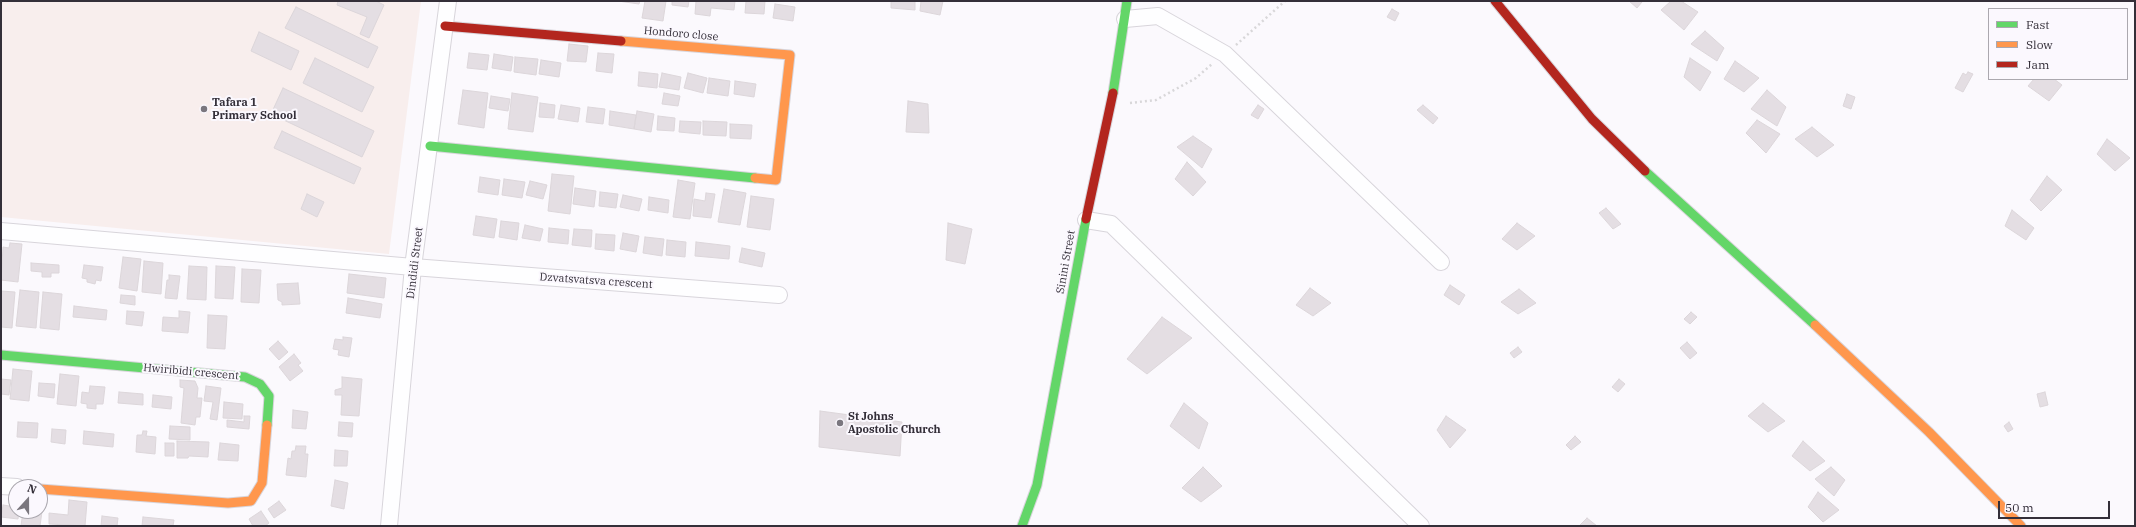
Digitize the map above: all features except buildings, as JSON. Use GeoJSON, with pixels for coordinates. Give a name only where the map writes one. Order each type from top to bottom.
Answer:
{"type":"FeatureCollection","features":[{"type":"Feature","properties":{"kind":"street","name":"Dindidi Street"},"geometry":{"type":"LineString","coordinates":[[389,526],[413,267],[448,1]]}},
{"type":"Feature","properties":{"kind":"street","name":"Sinini Street"},"geometry":{"type":"LineString","coordinates":[[1022,526],[1037,485],[1086,220],[1111,107],[1127,1]]}},
{"type":"Feature","properties":{"kind":"street"},"geometry":{"type":"LineString","coordinates":[[1495,1],[1598,125],[1649,175],[1789,301],[1923,426],[2021,526]]}},
{"type":"Feature","properties":{"kind":"street"},"geometry":{"type":"LineString","coordinates":[[1125,19],[1158,16],[1225,54],[1441,262]]}},
{"type":"Feature","properties":{"kind":"street","name":"Hondoro close"},"geometry":{"type":"LineString","coordinates":[[430,146],[776,180],[790,55],[445,26]]}},
{"type":"Feature","properties":{"kind":"street"},"geometry":{"type":"LineString","coordinates":[[1086,220],[1111,224],[1421,526]]}},
{"type":"Feature","properties":{"kind":"street","name":"Dzvatsvatsva crescent"},"geometry":{"type":"LineString","coordinates":[[1,231],[413,267],[779,295]]}},
{"type":"Feature","properties":{"kind":"street","name":"Hwiribidi crescent"},"geometry":{"type":"LineString","coordinates":[[1,355],[245,377],[260,384],[269,396],[262,483],[251,501],[228,503],[48,490]]}},
{"type":"Feature","properties":{"kind":"path"},"geometry":{"type":"LineString","coordinates":[[1111,107],[1156,100],[1196,78],[1285,1]]}},
{"type":"Feature","properties":{"kind":"shaded area","name":"Tafara 1 Primary School"},"geometry":{"type":"Polygon","coordinates":[[[1,1],[421,1],[389,254],[1,217],[1,1]]]}},
{"type":"Feature","properties":{"kind":"traffic: fast"},"geometry":{"type":"LineString","coordinates":[[1113,93],[1127,1]]}},
{"type":"Feature","properties":{"kind":"traffic: fast"},"geometry":{"type":"LineString","coordinates":[[430,146],[755,178]]}},
{"type":"Feature","properties":{"kind":"traffic: fast"},"geometry":{"type":"LineString","coordinates":[[1645,171],[1815,325]]}},
{"type":"Feature","properties":{"kind":"traffic: fast"},"geometry":{"type":"LineString","coordinates":[[1022,526],[1037,485],[1086,219]]}},
{"type":"Feature","properties":{"kind":"traffic: fast"},"geometry":{"type":"LineString","coordinates":[[1,355],[245,377],[260,384],[269,396],[267,425]]}},
{"type":"Feature","properties":{"kind":"traffic: slow"},"geometry":{"type":"LineString","coordinates":[[621,41],[790,55],[776,180],[755,178]]}},
{"type":"Feature","properties":{"kind":"traffic: slow"},"geometry":{"type":"LineString","coordinates":[[1815,325],[1929,432],[2021,526]]}},
{"type":"Feature","properties":{"kind":"traffic: slow"},"geometry":{"type":"LineString","coordinates":[[48,490],[228,503],[251,501],[262,483],[267,425]]}},
{"type":"Feature","properties":{"kind":"traffic: jam"},"geometry":{"type":"LineString","coordinates":[[1495,1],[1592,119],[1645,171]]}},
{"type":"Feature","properties":{"kind":"traffic: jam"},"geometry":{"type":"LineString","coordinates":[[445,26],[621,41]]}},
{"type":"Feature","properties":{"kind":"traffic: jam"},"geometry":{"type":"LineString","coordinates":[[1086,219],[1113,93]]}},
{"type":"Feature","properties":{"kind":"place","name":"Tafara 1 Primary School"},"geometry":{"type":"Point","coordinates":[204,109]}},
{"type":"Feature","properties":{"kind":"place","name":"St Johns Apostolic Church"},"geometry":{"type":"Point","coordinates":[840,423]}}]}
